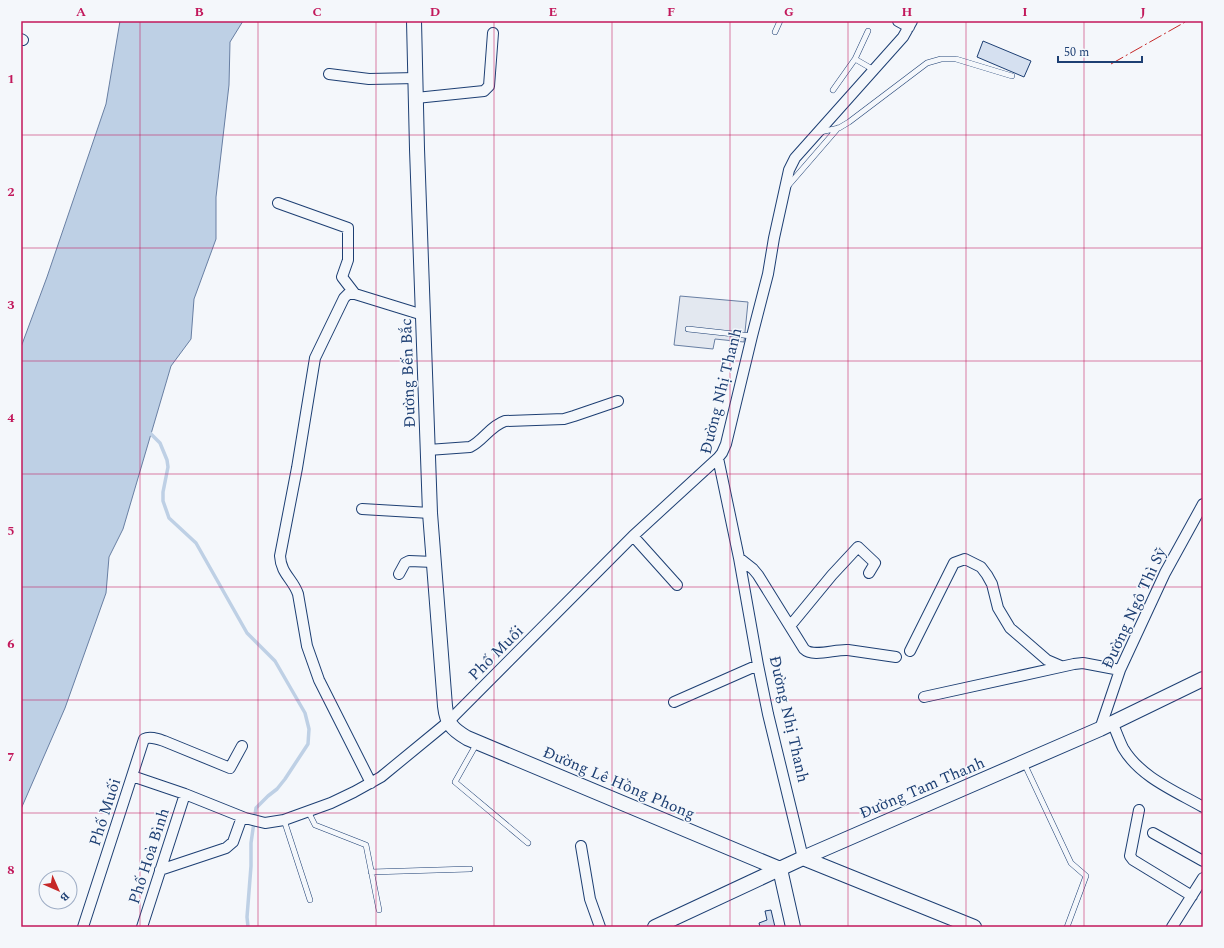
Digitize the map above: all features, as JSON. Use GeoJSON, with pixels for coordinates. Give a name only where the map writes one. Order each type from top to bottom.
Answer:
{"type":"FeatureCollection","features":[{"type":"Feature","properties":{"kind":"main road","name":"Đường Bến Bắc"},"geometry":{"type":"LineString","coordinates":[[414,21],[430,513],[444,706],[448,722]]}},
{"type":"Feature","properties":{"kind":"main road","name":"Đường Tam Thanh"},"geometry":{"type":"LineString","coordinates":[[655,927],[803,858],[1100,729],[1203,680]]}},
{"type":"Feature","properties":{"kind":"main road","name":"Đường Lê Hồng Phong"},"geometry":{"type":"LineString","coordinates":[[448,722],[460,733],[478,742],[780,869]]}},
{"type":"Feature","properties":{"kind":"main road"},"geometry":{"type":"LineString","coordinates":[[803,858],[974,927]]}},
{"type":"Feature","properties":{"kind":"main road"},"geometry":{"type":"LineString","coordinates":[[780,869],[793,927]]}},
{"type":"Feature","properties":{"kind":"street"},"geometry":{"type":"LineString","coordinates":[[898,21],[910,24]]}},
{"type":"Feature","properties":{"kind":"street","name":"Đường Nhị Thanh"},"geometry":{"type":"LineString","coordinates":[[803,858],[768,714],[739,558],[718,458],[726,444],[768,274],[789,170],[796,158],[817,133],[903,37],[910,24]]}},
{"type":"Feature","properties":{"kind":"street"},"geometry":{"type":"LineString","coordinates":[[416,98],[484,91],[487,89],[489,86],[493,33]]}},
{"type":"Feature","properties":{"kind":"street"},"geometry":{"type":"LineString","coordinates":[[329,74],[369,79],[416,78]]}},
{"type":"Feature","properties":{"kind":"street"},"geometry":{"type":"LineString","coordinates":[[278,203],[348,228],[348,260],[342,277],[355,294]]}},
{"type":"Feature","properties":{"kind":"street"},"geometry":{"type":"LineString","coordinates":[[371,783],[319,680],[307,646],[298,594],[296,588],[280,565],[280,556],[315,358],[344,298],[348,294],[355,294],[423,315]]}},
{"type":"Feature","properties":{"kind":"street"},"geometry":{"type":"LineString","coordinates":[[428,450],[470,447],[476,444],[491,428],[505,420],[564,419],[618,402]]}},
{"type":"Feature","properties":{"kind":"street","name":"Phố Muối"},"geometry":{"type":"LineString","coordinates":[[83,927],[132,776],[185,794],[244,817],[265,822],[284,820],[331,803],[371,783],[381,777],[448,722],[633,536],[718,458]]}},
{"type":"Feature","properties":{"kind":"street","name":"Đường Ngô Thì Sỹ"},"geometry":{"type":"LineString","coordinates":[[1100,729],[1120,670],[1165,573],[1203,504]]}},
{"type":"Feature","properties":{"kind":"street"},"geometry":{"type":"LineString","coordinates":[[362,509],[430,513]]}},
{"type":"Feature","properties":{"kind":"street"},"geometry":{"type":"LineString","coordinates":[[633,536],[677,585]]}},
{"type":"Feature","properties":{"kind":"street"},"geometry":{"type":"LineString","coordinates":[[790,626],[832,575],[858,547],[875,563],[869,573]]}},
{"type":"Feature","properties":{"kind":"street"},"geometry":{"type":"LineString","coordinates":[[739,558],[758,575],[807,652],[813,654],[842,650],[896,657]]}},
{"type":"Feature","properties":{"kind":"street"},"geometry":{"type":"LineString","coordinates":[[910,651],[954,563],[965,559],[981,567],[988,576],[992,584],[998,608],[1010,628],[1047,660],[1062,666]]}},
{"type":"Feature","properties":{"kind":"street"},"geometry":{"type":"LineString","coordinates":[[399,574],[405,563],[410,561],[434,562]]}},
{"type":"Feature","properties":{"kind":"street"},"geometry":{"type":"LineString","coordinates":[[924,697],[1062,666],[1083,663],[1120,670]]}},
{"type":"Feature","properties":{"kind":"street"},"geometry":{"type":"LineString","coordinates":[[674,702],[758,665]]}},
{"type":"Feature","properties":{"kind":"street"},"geometry":{"type":"LineString","coordinates":[[1112,722],[1122,747],[1135,763],[1158,782],[1203,807]]}},
{"type":"Feature","properties":{"kind":"street"},"geometry":{"type":"LineString","coordinates":[[132,776],[144,739],[146,738],[154,738],[164,741],[230,768],[242,746]]}},
{"type":"Feature","properties":{"kind":"street","name":"Phố Hoà Bình"},"geometry":{"type":"LineString","coordinates":[[142,927],[185,794]]}},
{"type":"Feature","properties":{"kind":"street"},"geometry":{"type":"LineString","coordinates":[[1138,810],[1130,856],[1133,860],[1192,896]]}},
{"type":"Feature","properties":{"kind":"street"},"geometry":{"type":"LineString","coordinates":[[160,870],[226,848],[233,842],[244,817]]}},
{"type":"Feature","properties":{"kind":"street"},"geometry":{"type":"LineString","coordinates":[[1153,833],[1203,861]]}},
{"type":"Feature","properties":{"kind":"street"},"geometry":{"type":"LineString","coordinates":[[581,846],[590,899],[600,927]]}},
{"type":"Feature","properties":{"kind":"street"},"geometry":{"type":"LineString","coordinates":[[1172,927],[1203,878]]}},
{"type":"Feature","properties":{"kind":"lane"},"geometry":{"type":"LineString","coordinates":[[774,32],[780,21]]}},
{"type":"Feature","properties":{"kind":"lane"},"geometry":{"type":"LineString","coordinates":[[833,90],[855,59],[868,31]]}},
{"type":"Feature","properties":{"kind":"lane"},"geometry":{"type":"LineString","coordinates":[[855,59],[874,70]]}},
{"type":"Feature","properties":{"kind":"lane"},"geometry":{"type":"LineString","coordinates":[[784,190],[839,128],[849,122],[927,62],[941,59],[956,59],[1012,76]]}},
{"type":"Feature","properties":{"kind":"lane"},"geometry":{"type":"LineString","coordinates":[[817,133],[839,128]]}},
{"type":"Feature","properties":{"kind":"lane"},"geometry":{"type":"LineString","coordinates":[[688,329],[752,336]]}},
{"type":"Feature","properties":{"kind":"lane"},"geometry":{"type":"LineString","coordinates":[[478,742],[455,782],[528,843]]}},
{"type":"Feature","properties":{"kind":"lane"},"geometry":{"type":"LineString","coordinates":[[1024,762],[1071,863],[1086,876],[1067,927]]}},
{"type":"Feature","properties":{"kind":"lane"},"geometry":{"type":"LineString","coordinates":[[308,811],[315,825],[366,845],[378,910]]}},
{"type":"Feature","properties":{"kind":"lane"},"geometry":{"type":"LineString","coordinates":[[284,820],[310,900]]}},
{"type":"Feature","properties":{"kind":"lane"},"geometry":{"type":"LineString","coordinates":[[371,872],[470,869]]}},
{"type":"Feature","properties":{"kind":"shaded area"},"geometry":{"type":"Polygon","coordinates":[[[680,296],[748,302],[744,342],[715,339],[713,349],[674,345],[680,296]]]}},
{"type":"Feature","properties":{"kind":"water"},"geometry":{"type":"Polygon","coordinates":[[[120,21],[243,21],[230,42],[229,85],[216,197],[216,239],[194,299],[191,339],[171,366],[123,529],[109,557],[106,593],[65,708],[21,809],[21,347],[47,277],[106,104],[120,21]]]}},
{"type":"Feature","properties":{"kind":"building"},"geometry":{"type":"Polygon","coordinates":[[[983,41],[1031,61],[1024,77],[977,57],[983,41]]]}},
{"type":"Feature","properties":{"kind":"building"},"geometry":{"type":"Polygon","coordinates":[[[771,910],[775,927],[760,927],[759,923],[767,920],[765,911],[771,910]]]}},
{"type":"Feature","properties":{"kind":"waterway"},"geometry":{"type":"LineString","coordinates":[[148,431],[160,443],[167,460],[168,467],[163,492],[163,501],[169,518],[196,543],[247,633],[275,661],[305,713],[309,729],[308,744],[285,779],[277,789],[256,808],[251,843],[251,866],[247,917],[248,927]]}},
{"type":"Feature","properties":{"kind":"power"},"geometry":{"type":"LineString","coordinates":[[1111,64],[1187,21]]}}]}
